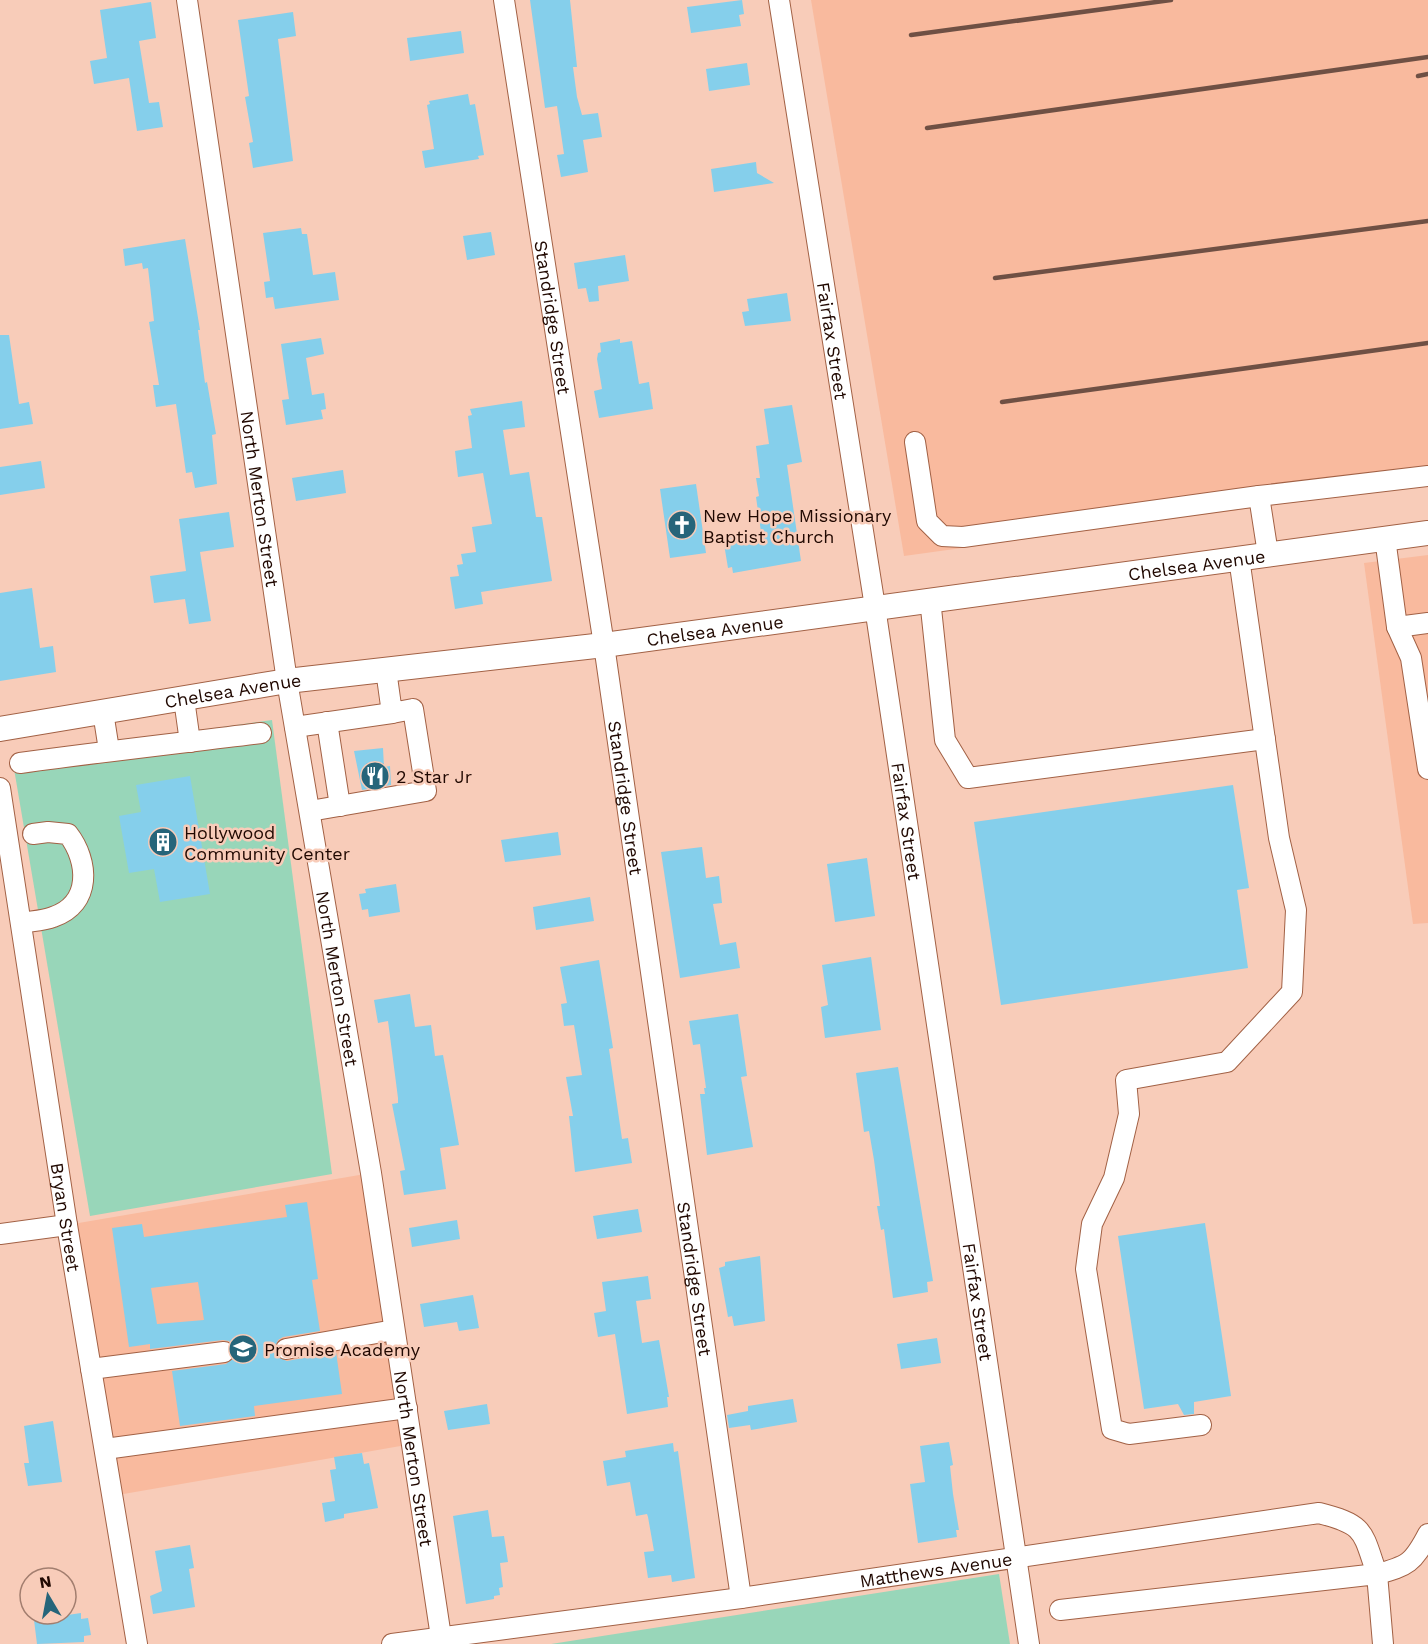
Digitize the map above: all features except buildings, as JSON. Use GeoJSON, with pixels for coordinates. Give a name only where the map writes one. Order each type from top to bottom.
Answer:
{"type":"FeatureCollection","features":[{"type":"Feature","properties":{"kind":"main road","name":"Chelsea Avenue"},"geometry":{"type":"LineString","coordinates":[[0,729],[287,681],[604,645],[1428,532]]}},
{"type":"Feature","properties":{"kind":"street","name":"North Merton Street"},"geometry":{"type":"LineString","coordinates":[[187,0],[287,681],[372,1173],[441,1637]]}},
{"type":"Feature","properties":{"kind":"street","name":"Standridge Street"},"geometry":{"type":"LineString","coordinates":[[504,0],[604,645],[741,1598]]}},
{"type":"Feature","properties":{"kind":"street","name":"Fairfax Street"},"geometry":{"type":"LineString","coordinates":[[779,0],[875,607],[1029,1644]]}},
{"type":"Feature","properties":{"kind":"street"},"geometry":{"type":"LineString","coordinates":[[915,442],[927,521],[942,536],[963,537],[1259,496],[1428,476]]}},
{"type":"Feature","properties":{"kind":"street"},"geometry":{"type":"LineString","coordinates":[[1259,496],[1268,554]]}},
{"type":"Feature","properties":{"kind":"street"},"geometry":{"type":"LineString","coordinates":[[1385,538],[1397,627],[1411,658],[1428,769]]}},
{"type":"Feature","properties":{"kind":"street"},"geometry":{"type":"LineString","coordinates":[[1201,1425],[1130,1434],[1112,1429],[1086,1269],[1092,1224],[1114,1178],[1129,1114],[1126,1080],[1227,1062],[1292,992],[1296,910],[1279,838],[1239,558]]}},
{"type":"Feature","properties":{"kind":"street"},"geometry":{"type":"LineString","coordinates":[[930,599],[945,740],[968,778],[1265,739]]}},
{"type":"Feature","properties":{"kind":"street"},"geometry":{"type":"LineString","coordinates":[[1397,627],[1428,622]]}},
{"type":"Feature","properties":{"kind":"street"},"geometry":{"type":"LineString","coordinates":[[386,670],[392,713]]}},
{"type":"Feature","properties":{"kind":"street"},"geometry":{"type":"LineString","coordinates":[[183,699],[190,742]]}},
{"type":"Feature","properties":{"kind":"street"},"geometry":{"type":"LineString","coordinates":[[295,727],[413,709],[426,791],[310,811]]}},
{"type":"Feature","properties":{"kind":"street"},"geometry":{"type":"LineString","coordinates":[[104,712],[109,750]]}},
{"type":"Feature","properties":{"kind":"street"},"geometry":{"type":"LineString","coordinates":[[327,722],[340,806]]}},
{"type":"Feature","properties":{"kind":"street"},"geometry":{"type":"LineString","coordinates":[[20,763],[109,750],[261,733]]}},
{"type":"Feature","properties":{"kind":"street","name":"Bryan Street"},"geometry":{"type":"LineString","coordinates":[[0,788],[67,1225],[137,1644]]}},
{"type":"Feature","properties":{"kind":"street"},"geometry":{"type":"LineString","coordinates":[[21,923],[53,917],[65,911],[81,895],[85,874],[78,846],[68,834],[48,831],[33,834]]}},
{"type":"Feature","properties":{"kind":"street"},"geometry":{"type":"LineString","coordinates":[[0,1234],[67,1225]]}},
{"type":"Feature","properties":{"kind":"street"},"geometry":{"type":"LineString","coordinates":[[286,1349],[394,1330]]}},
{"type":"Feature","properties":{"kind":"street"},"geometry":{"type":"LineString","coordinates":[[91,1369],[224,1352]]}},
{"type":"Feature","properties":{"kind":"street"},"geometry":{"type":"LineString","coordinates":[[105,1449],[406,1408]]}},
{"type":"Feature","properties":{"kind":"street","name":"Matthews Avenue"},"geometry":{"type":"LineString","coordinates":[[392,1644],[741,1598],[1319,1514],[1347,1521],[1363,1535],[1377,1574],[1383,1644]]}},
{"type":"Feature","properties":{"kind":"street"},"geometry":{"type":"LineString","coordinates":[[1060,1610],[1377,1574],[1403,1568],[1417,1557],[1428,1534]]}},
{"type":"Feature","properties":{"kind":"shaded area"},"geometry":{"type":"Polygon","coordinates":[[[811,0],[1428,0],[1428,484],[904,556],[811,0]]]}},
{"type":"Feature","properties":{"kind":"shaded area"},"geometry":{"type":"Polygon","coordinates":[[[1428,555],[1428,923],[1413,924],[1364,563],[1428,555]]]}},
{"type":"Feature","properties":{"kind":"shaded area","name":"Promise Academy"},"geometry":{"type":"Polygon","coordinates":[[[371,1173],[412,1444],[112,1496],[67,1225],[371,1173]]]}},
{"type":"Feature","properties":{"kind":"green space"},"geometry":{"type":"Polygon","coordinates":[[[272,720],[332,1174],[90,1216],[12,757],[272,720]]]}},
{"type":"Feature","properties":{"kind":"green space"},"geometry":{"type":"Polygon","coordinates":[[[999,1574],[1010,1644],[551,1644],[999,1574]]]}},
{"type":"Feature","properties":{"kind":"railway"},"geometry":{"type":"LineString","coordinates":[[911,35],[1171,0]]}},
{"type":"Feature","properties":{"kind":"railway"},"geometry":{"type":"LineString","coordinates":[[927,128],[1428,57]]}},
{"type":"Feature","properties":{"kind":"railway"},"geometry":{"type":"LineString","coordinates":[[1418,76],[1428,74]]}},
{"type":"Feature","properties":{"kind":"railway"},"geometry":{"type":"LineString","coordinates":[[995,278],[1428,221]]}},
{"type":"Feature","properties":{"kind":"railway"},"geometry":{"type":"LineString","coordinates":[[1002,402],[1428,343]]}},
{"type":"Feature","properties":{"kind":"place","name":"New Hope Missionary Baptist Church"},"geometry":{"type":"Point","coordinates":[682,525]}},
{"type":"Feature","properties":{"kind":"place","name":"2 Star Jr"},"geometry":{"type":"Point","coordinates":[375,776]}},
{"type":"Feature","properties":{"kind":"place","name":"Hollywood Community Center"},"geometry":{"type":"Point","coordinates":[163,842]}},
{"type":"Feature","properties":{"kind":"place","name":"Promise Academy"},"geometry":{"type":"Point","coordinates":[243,1349]}}]}
